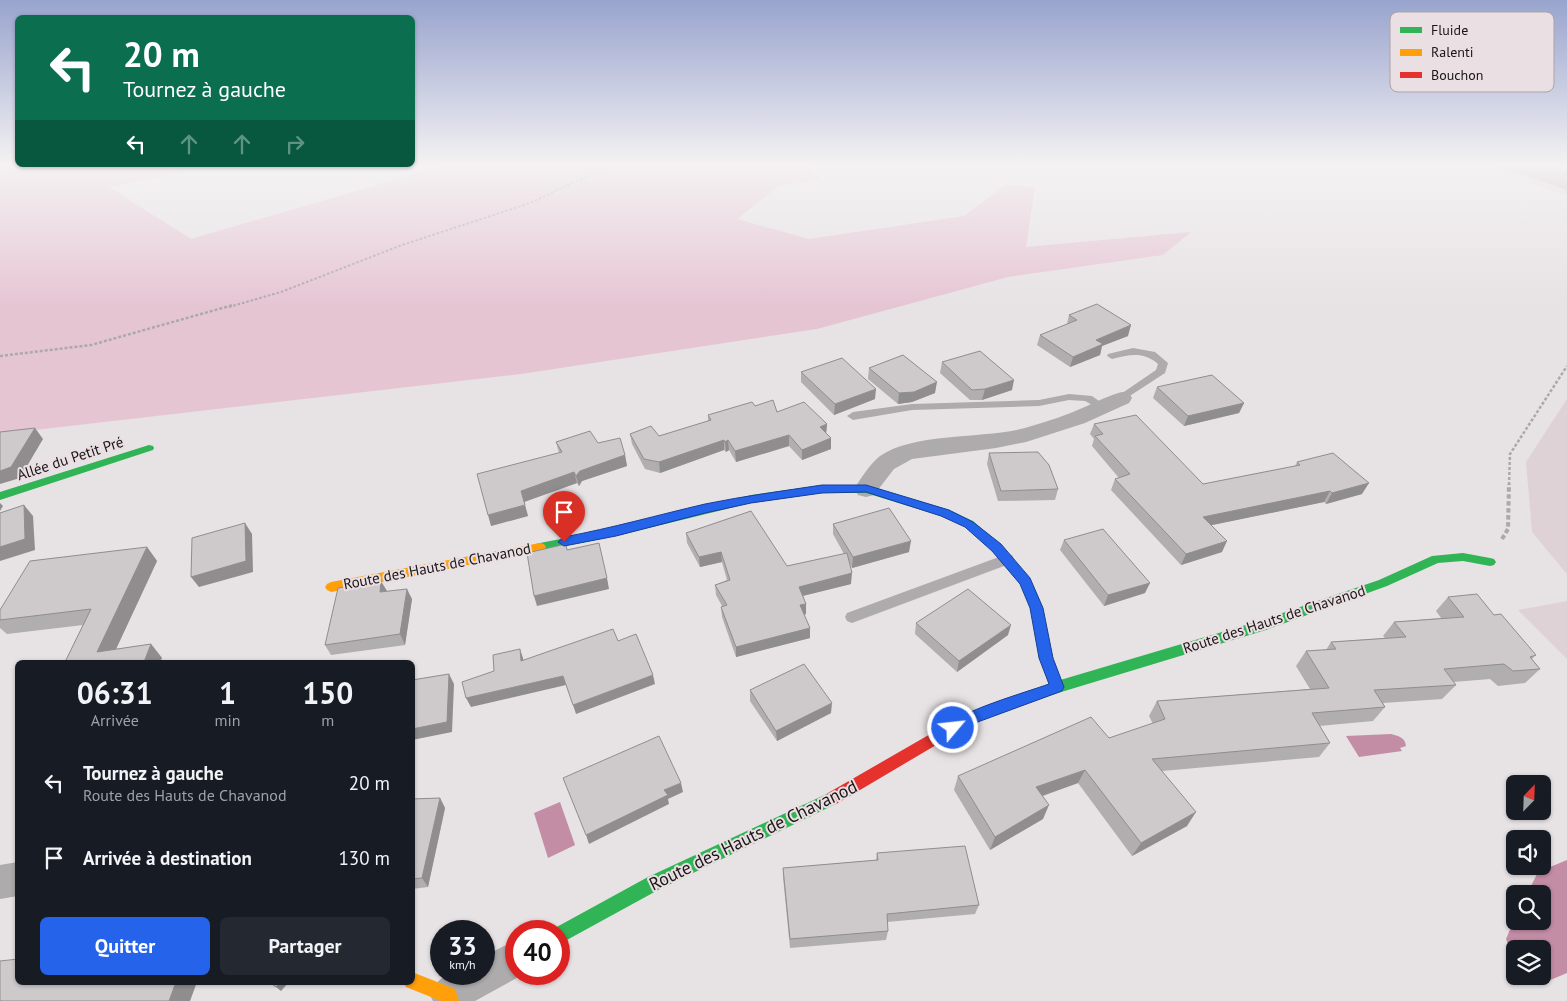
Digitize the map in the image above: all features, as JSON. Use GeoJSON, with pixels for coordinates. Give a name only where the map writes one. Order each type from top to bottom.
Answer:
{"type":"FeatureCollection","features":[{"type":"Feature","properties":{"kind":"street"},"geometry":{"type":"LineString","coordinates":[[866,489],[874,476],[894,458],[914,450],[998,441],[1039,430],[1112,403]]}},
{"type":"Feature","properties":{"kind":"street","name":"Allée du Petit Pré"},"geometry":{"type":"LineString","coordinates":[[0,496],[149,448]]}},
{"type":"Feature","properties":{"kind":"street","name":"Route des Hauts de Chavanod"},"geometry":{"type":"LineString","coordinates":[[331,587],[616,532],[705,508],[751,499],[822,489],[866,489],[945,513],[969,524],[996,548],[1025,581],[1037,608],[1046,658],[1057,687]]}},
{"type":"Feature","properties":{"kind":"street","name":"Route des Hauts de Chavanod"},"geometry":{"type":"LineString","coordinates":[[570,929],[654,883],[819,806],[970,718],[1057,687],[1261,626],[1383,583],[1436,559],[1464,557],[1490,562]]}},
{"type":"Feature","properties":{"kind":"street"},"geometry":{"type":"LineString","coordinates":[[0,882],[15,880]]}},
{"type":"Feature","properties":{"kind":"street"},"geometry":{"type":"LineString","coordinates":[[415,982],[449,998],[505,965]]}},
{"type":"Feature","properties":{"kind":"lane"},"geometry":{"type":"LineString","coordinates":[[853,416],[912,407],[1039,403],[1069,397],[1088,398],[1112,403],[1161,371],[1163,362],[1156,355],[1138,351],[1129,351],[1112,356]]}},
{"type":"Feature","properties":{"kind":"lane"},"geometry":{"type":"LineString","coordinates":[[852,617],[1006,559]]}},
{"type":"Feature","properties":{"kind":"path"},"geometry":{"type":"LineString","coordinates":[[0,356],[91,345],[281,292],[402,245],[500,213]]}},
{"type":"Feature","properties":{"kind":"path"},"geometry":{"type":"LineString","coordinates":[[1490,562],[1508,528],[1510,454],[1567,366]]}},
{"type":"Feature","properties":{"kind":"shaded area"},"geometry":{"type":"Polygon","coordinates":[[[0,213],[150,213],[191,239],[281,213],[745,213],[737,219],[809,239],[964,216],[968,213],[1031,213],[1026,247],[1191,232],[1163,255],[1008,277],[817,329],[521,374],[0,434],[0,213]]]}},
{"type":"Feature","properties":{"kind":"shaded area"},"geometry":{"type":"Polygon","coordinates":[[[1567,399],[1567,574],[1532,532],[1526,462],[1567,399]]]}},
{"type":"Feature","properties":{"kind":"shaded area"},"geometry":{"type":"Polygon","coordinates":[[[1567,601],[1567,659],[1518,610],[1567,601]]]}},
{"type":"Feature","properties":{"kind":"shaded area"},"geometry":{"type":"Polygon","coordinates":[[[1391,734],[1401,737],[1404,741],[1406,746],[1400,748],[1402,751],[1359,757],[1346,736],[1391,734]]]}},
{"type":"Feature","properties":{"kind":"shaded area"},"geometry":{"type":"Polygon","coordinates":[[[560,802],[575,845],[548,858],[534,813],[560,802]]]}},
{"type":"Feature","properties":{"kind":"building"},"geometry":{"type":"Polygon","coordinates":[[[1097,304],[1131,325],[1096,340],[1103,344],[1073,357],[1040,335],[1077,320],[1069,315],[1097,304]]]}},
{"type":"Feature","properties":{"kind":"building"},"geometry":{"type":"Polygon","coordinates":[[[980,351],[1014,380],[985,389],[972,390],[942,362],[980,351]]]}},
{"type":"Feature","properties":{"kind":"building"},"geometry":{"type":"Polygon","coordinates":[[[903,355],[937,382],[914,392],[899,393],[869,368],[903,355]]]}},
{"type":"Feature","properties":{"kind":"building"},"geometry":{"type":"Polygon","coordinates":[[[842,358],[876,389],[835,404],[801,372],[842,358]]]}},
{"type":"Feature","properties":{"kind":"building"},"geometry":{"type":"Polygon","coordinates":[[[1212,375],[1244,403],[1188,416],[1157,387],[1212,375]]]}},
{"type":"Feature","properties":{"kind":"building"},"geometry":{"type":"Polygon","coordinates":[[[773,400],[777,412],[804,402],[827,424],[820,427],[831,438],[802,450],[789,435],[735,451],[728,440],[725,442],[724,440],[659,462],[644,459],[630,434],[651,426],[659,436],[711,420],[708,415],[752,402],[755,406],[773,400]]]}},
{"type":"Feature","properties":{"kind":"building"},"geometry":{"type":"Polygon","coordinates":[[[1136,415],[1203,484],[1300,465],[1297,462],[1333,453],[1369,483],[1332,493],[1330,491],[1203,517],[1227,541],[1186,554],[1115,479],[1130,474],[1095,436],[1103,434],[1094,424],[1136,415]]]}},
{"type":"Feature","properties":{"kind":"building"},"geometry":{"type":"Polygon","coordinates":[[[35,428],[11,467],[0,471],[0,432],[35,428]]]}},
{"type":"Feature","properties":{"kind":"building"},"geometry":{"type":"Polygon","coordinates":[[[590,431],[598,443],[620,438],[625,455],[580,471],[576,476],[574,472],[521,491],[525,505],[488,515],[477,474],[562,452],[556,442],[590,431]]]}},
{"type":"Feature","properties":{"kind":"building"},"geometry":{"type":"Polygon","coordinates":[[[1038,452],[1049,465],[1058,489],[1001,491],[989,453],[1038,452]]]}},
{"type":"Feature","properties":{"kind":"building"},"geometry":{"type":"Polygon","coordinates":[[[24,505],[25,539],[0,547],[0,513],[24,505]]]}},
{"type":"Feature","properties":{"kind":"building"},"geometry":{"type":"Polygon","coordinates":[[[889,508],[911,541],[853,557],[833,524],[889,508]]]}},
{"type":"Feature","properties":{"kind":"building"},"geometry":{"type":"Polygon","coordinates":[[[751,511],[787,566],[847,553],[852,573],[799,587],[806,604],[800,605],[810,628],[736,647],[721,607],[727,605],[715,585],[730,580],[721,552],[699,557],[686,533],[751,511]]]}},
{"type":"Feature","properties":{"kind":"building"},"geometry":{"type":"Polygon","coordinates":[[[245,523],[246,561],[191,577],[192,538],[245,523]]]}},
{"type":"Feature","properties":{"kind":"building"},"geometry":{"type":"Polygon","coordinates":[[[1103,529],[1150,583],[1108,595],[1064,540],[1103,529]]]}},
{"type":"Feature","properties":{"kind":"building"},"geometry":{"type":"Polygon","coordinates":[[[599,543],[607,578],[534,596],[527,553],[566,544],[567,550],[599,543]]]}},
{"type":"Feature","properties":{"kind":"building"},"geometry":{"type":"Polygon","coordinates":[[[147,547],[97,652],[151,644],[145,660],[66,660],[91,609],[0,620],[0,610],[30,561],[147,547]]]}},
{"type":"Feature","properties":{"kind":"building"},"geometry":{"type":"Polygon","coordinates":[[[381,581],[380,592],[407,589],[400,634],[325,645],[338,588],[381,581]]]}},
{"type":"Feature","properties":{"kind":"building"},"geometry":{"type":"Polygon","coordinates":[[[968,589],[1011,625],[959,661],[916,623],[968,589]]]}},
{"type":"Feature","properties":{"kind":"building"},"geometry":{"type":"Polygon","coordinates":[[[1477,594],[1494,615],[1501,614],[1536,655],[1530,657],[1540,669],[1513,671],[1504,664],[1444,669],[1456,685],[1374,690],[1385,707],[1312,713],[1330,743],[1152,759],[1196,812],[1141,843],[1085,770],[1036,787],[1049,805],[995,837],[958,776],[1091,717],[1109,738],[1165,719],[1157,701],[1329,688],[1306,651],[1336,649],[1331,642],[1406,637],[1394,622],[1464,617],[1448,597],[1477,594]]]}},
{"type":"Feature","properties":{"kind":"building"},"geometry":{"type":"Polygon","coordinates":[[[613,629],[618,641],[636,634],[653,675],[573,705],[563,676],[466,698],[462,682],[494,671],[493,655],[520,649],[521,661],[613,629]]]}},
{"type":"Feature","properties":{"kind":"building"},"geometry":{"type":"Polygon","coordinates":[[[804,664],[832,703],[776,731],[750,690],[804,664]]]}},
{"type":"Feature","properties":{"kind":"building"},"geometry":{"type":"Polygon","coordinates":[[[449,674],[447,722],[415,728],[415,680],[449,674]]]}},
{"type":"Feature","properties":{"kind":"building"},"geometry":{"type":"Polygon","coordinates":[[[659,736],[681,783],[664,790],[668,795],[586,835],[563,778],[659,736]]]}},
{"type":"Feature","properties":{"kind":"building"},"geometry":{"type":"Polygon","coordinates":[[[440,798],[422,878],[415,879],[415,799],[440,798]]]}},
{"type":"Feature","properties":{"kind":"building"},"geometry":{"type":"Polygon","coordinates":[[[965,846],[979,905],[887,914],[888,931],[790,939],[783,868],[878,860],[877,853],[965,846]]]}},
{"type":"Feature","properties":{"kind":"building"},"geometry":{"type":"Polygon","coordinates":[[[15,959],[15,985],[175,985],[169,1001],[0,1001],[0,961],[15,959]]]}},
{"type":"Feature","properties":{"kind":"waterway"},"geometry":{"type":"LineString","coordinates":[[1548,939],[1567,901]]}},
{"type":"Feature","properties":{"kind":"traffic: fast"},"geometry":{"type":"LineString","coordinates":[[0,496],[149,448]]}},
{"type":"Feature","properties":{"kind":"traffic: fast"},"geometry":{"type":"LineString","coordinates":[[540,547],[616,532],[751,499],[822,489],[866,489],[945,513],[969,524],[992,543]]}},
{"type":"Feature","properties":{"kind":"traffic: fast"},"geometry":{"type":"LineString","coordinates":[[1018,701],[1057,687],[1261,626],[1383,583],[1436,559],[1463,557],[1490,562]]}},
{"type":"Feature","properties":{"kind":"traffic: fast"},"geometry":{"type":"LineString","coordinates":[[570,929],[654,883],[833,798]]}},
{"type":"Feature","properties":{"kind":"traffic: slow"},"geometry":{"type":"LineString","coordinates":[[992,543],[1025,581],[1037,608],[1046,658],[1057,687]]}},
{"type":"Feature","properties":{"kind":"traffic: slow"},"geometry":{"type":"LineString","coordinates":[[331,587],[540,547]]}},
{"type":"Feature","properties":{"kind":"traffic: slow"},"geometry":{"type":"LineString","coordinates":[[415,982],[449,995],[450,1001]]}},
{"type":"Feature","properties":{"kind":"traffic: jam"},"geometry":{"type":"LineString","coordinates":[[833,798],[970,718],[1018,701]]}},
{"type":"Feature","properties":{"kind":"route"},"geometry":{"type":"LineString","coordinates":[[564,542],[616,532],[705,508],[751,499],[822,489],[866,489],[945,513],[969,524],[996,548],[1025,581],[1037,608],[1046,658],[1057,687],[970,718],[953,728]]}}]}
